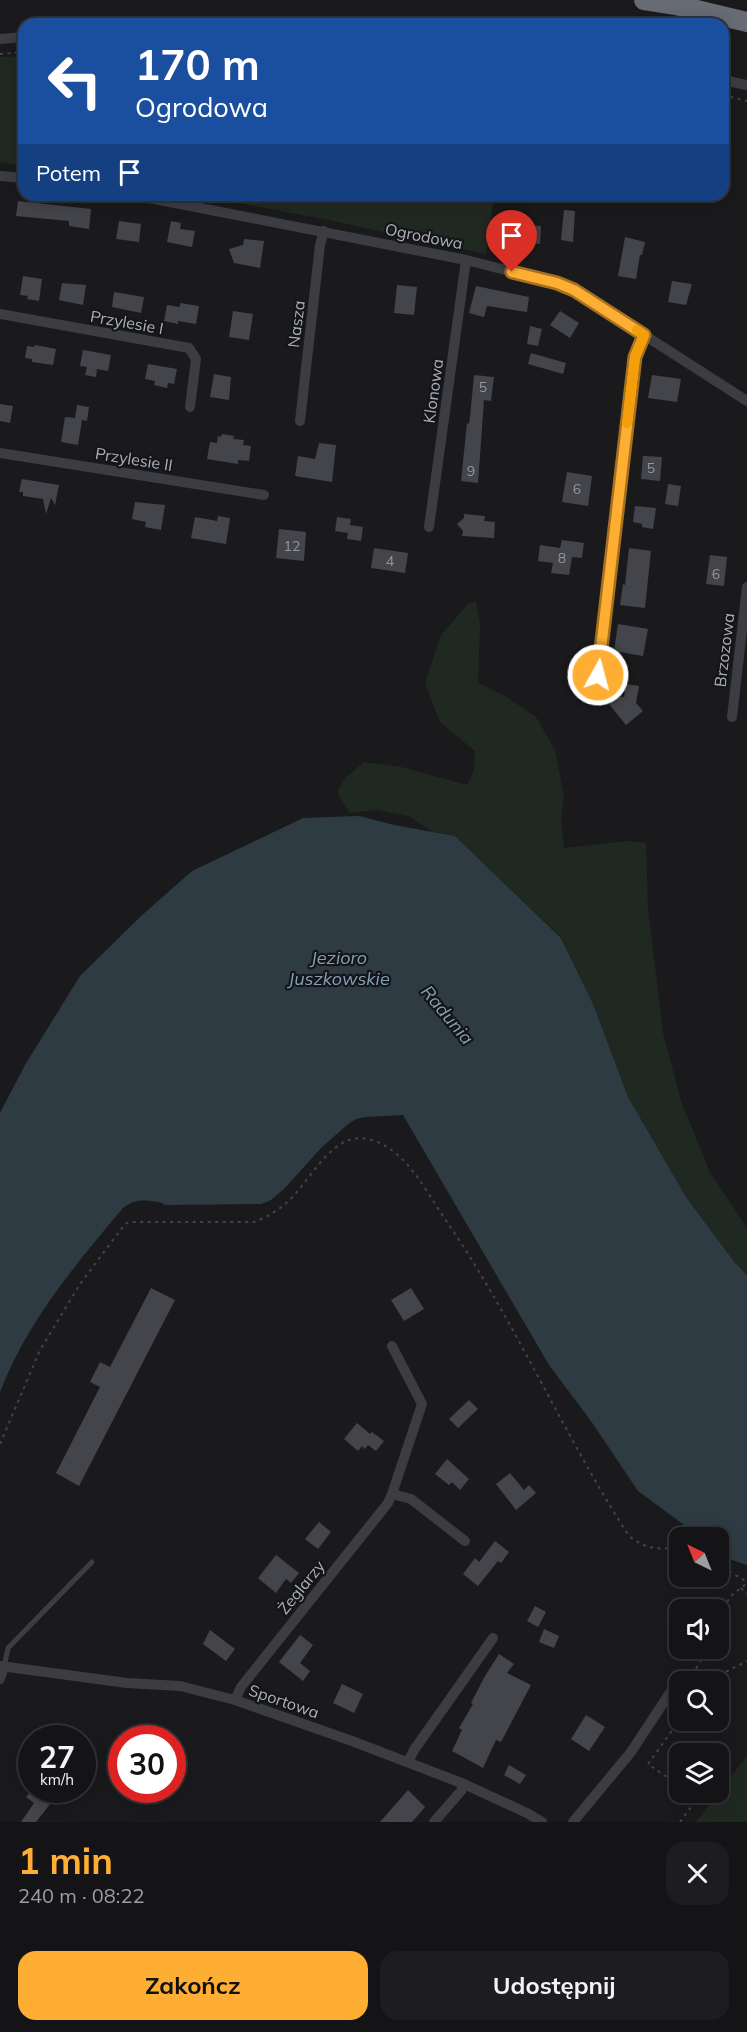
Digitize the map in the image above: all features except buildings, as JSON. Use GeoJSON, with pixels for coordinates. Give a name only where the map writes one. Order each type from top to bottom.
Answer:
{"type":"FeatureCollection","features":[{"type":"Feature","properties":{"kind":"highway"},"geometry":{"type":"LineString","coordinates":[[644,0],[747,22]]}},
{"type":"Feature","properties":{"kind":"street"},"geometry":{"type":"LineString","coordinates":[[0,39],[18,38]]}},
{"type":"Feature","properties":{"kind":"street"},"geometry":{"type":"LineString","coordinates":[[729,81],[747,85]]}},
{"type":"Feature","properties":{"kind":"street"},"geometry":{"type":"LineString","coordinates":[[0,176],[18,178]]}},
{"type":"Feature","properties":{"kind":"street","name":"Ogrodowa"},"geometry":{"type":"LineString","coordinates":[[166,201],[466,260],[566,286],[747,401]]}},
{"type":"Feature","properties":{"kind":"street","name":"Nasza"},"geometry":{"type":"LineString","coordinates":[[300,420],[320,244],[324,231]]}},
{"type":"Feature","properties":{"kind":"street","name":"Klonowa"},"geometry":{"type":"LineString","coordinates":[[429,526],[466,260]]}},
{"type":"Feature","properties":{"kind":"street","name":"Przylesie I"},"geometry":{"type":"LineString","coordinates":[[0,314],[189,348],[196,359],[190,407]]}},
{"type":"Feature","properties":{"kind":"street"},"geometry":{"type":"LineString","coordinates":[[598,675],[635,357],[644,335]]}},
{"type":"Feature","properties":{"kind":"street","name":"Przylesie II"},"geometry":{"type":"LineString","coordinates":[[0,453],[264,495]]}},
{"type":"Feature","properties":{"kind":"street","name":"Brzozowa"},"geometry":{"type":"LineString","coordinates":[[732,717],[747,587]]}},
{"type":"Feature","properties":{"kind":"street","name":"Żeglarzy"},"geometry":{"type":"LineString","coordinates":[[235,1700],[241,1687],[388,1503],[392,1494],[422,1404],[392,1346]]}},
{"type":"Feature","properties":{"kind":"street"},"geometry":{"type":"LineString","coordinates":[[392,1494],[411,1499],[465,1541]]}},
{"type":"Feature","properties":{"kind":"street"},"geometry":{"type":"LineString","coordinates":[[408,1762],[414,1750],[493,1638]]}},
{"type":"Feature","properties":{"kind":"street"},"geometry":{"type":"LineString","coordinates":[[0,1679],[2,1667]]}},
{"type":"Feature","properties":{"kind":"street","name":"Sportowa"},"geometry":{"type":"LineString","coordinates":[[2,1667],[126,1683],[180,1686],[235,1700],[464,1784],[542,1822]]}},
{"type":"Feature","properties":{"kind":"street"},"geometry":{"type":"LineString","coordinates":[[573,1822],[631,1752],[669,1694]]}},
{"type":"Feature","properties":{"kind":"street"},"geometry":{"type":"LineString","coordinates":[[434,1822],[461,1791],[464,1784]]}},
{"type":"Feature","properties":{"kind":"lane"},"geometry":{"type":"LineString","coordinates":[[2,1667],[8,1648],[92,1562]]}},
{"type":"Feature","properties":{"kind":"path"},"geometry":{"type":"LineString","coordinates":[[0,54],[18,52]]}},
{"type":"Feature","properties":{"kind":"path"},"geometry":{"type":"LineString","coordinates":[[729,96],[747,101]]}},
{"type":"Feature","properties":{"kind":"path"},"geometry":{"type":"LineString","coordinates":[[0,1444],[40,1350],[80,1284],[125,1224],[129,1222],[254,1222],[285,1204],[342,1143],[354,1138],[364,1139],[380,1142],[402,1159],[475,1263],[629,1536],[643,1546],[669,1548]]}},
{"type":"Feature","properties":{"kind":"path"},"geometry":{"type":"LineString","coordinates":[[729,1571],[747,1583],[729,1599]]}},
{"type":"Feature","properties":{"kind":"path"},"geometry":{"type":"LineString","coordinates":[[741,1588],[747,1594]]}},
{"type":"Feature","properties":{"kind":"path"},"geometry":{"type":"LineString","coordinates":[[727,1671],[747,1661]]}},
{"type":"Feature","properties":{"kind":"path"},"geometry":{"type":"LineString","coordinates":[[669,1778],[648,1764],[672,1731]]}},
{"type":"Feature","properties":{"kind":"path"},"geometry":{"type":"LineString","coordinates":[[680,1822],[694,1803]]}},
{"type":"Feature","properties":{"kind":"shaded area"},"geometry":{"type":"Polygon","coordinates":[[[18,56],[18,165],[0,162],[0,57],[18,56]]]}},
{"type":"Feature","properties":{"kind":"shaded area"},"geometry":{"type":"Polygon","coordinates":[[[228,201],[493,201],[486,254],[228,201]]]}},
{"type":"Feature","properties":{"kind":"shaded area"},"geometry":{"type":"Polygon","coordinates":[[[476,602],[480,623],[478,683],[505,696],[536,717],[555,750],[564,796],[561,822],[564,848],[627,841],[646,843],[648,909],[663,1033],[682,1104],[710,1172],[747,1228],[747,1275],[735,1263],[686,1197],[628,1097],[593,1004],[561,937],[455,836],[431,831],[409,816],[376,810],[349,813],[337,792],[346,777],[364,762],[401,767],[467,785],[474,770],[475,751],[440,722],[425,683],[441,635],[469,603],[476,602]]]}},
{"type":"Feature","properties":{"kind":"shaded area"},"geometry":{"type":"Polygon","coordinates":[[[747,1756],[747,1822],[696,1822],[711,1803],[729,1803],[729,1779],[747,1756]]]}},
{"type":"Feature","properties":{"kind":"water","name":"Jezioro Juszkowskie"},"geometry":{"type":"Polygon","coordinates":[[[359,816],[455,836],[561,938],[593,1004],[628,1097],[686,1197],[735,1263],[747,1275],[747,1565],[729,1557],[729,1527],[687,1527],[638,1491],[591,1421],[549,1365],[403,1115],[356,1119],[321,1148],[284,1189],[271,1200],[261,1204],[164,1205],[142,1201],[123,1208],[70,1273],[38,1318],[11,1366],[0,1392],[0,1113],[25,1065],[80,976],[140,917],[192,871],[303,818],[359,816]]]}},
{"type":"Feature","properties":{"kind":"slow traffic"},"geometry":{"type":"LineString","coordinates":[[627,423],[635,357],[644,335],[637,330]]}},
{"type":"Feature","properties":{"kind":"route"},"geometry":{"type":"LineString","coordinates":[[512,272],[557,283],[574,290],[644,335],[635,357],[598,675]]}},
{"type":"Feature","properties":{"kind":"water label","name":"Radunia"},"geometry":{"type":"Point","coordinates":[447,1015]}}]}
